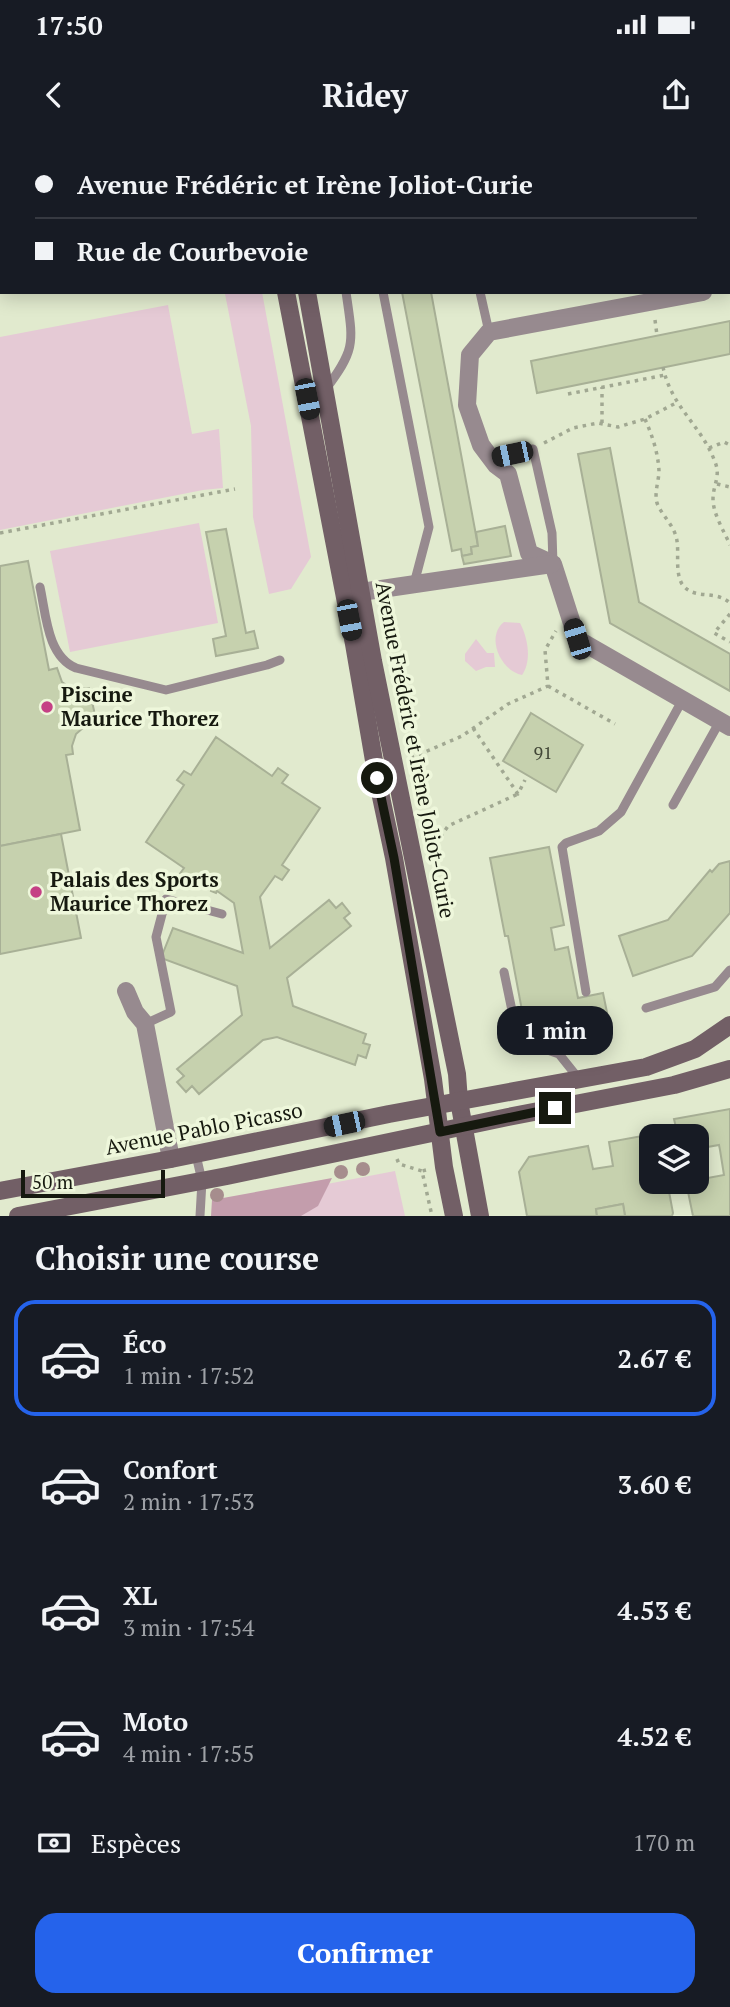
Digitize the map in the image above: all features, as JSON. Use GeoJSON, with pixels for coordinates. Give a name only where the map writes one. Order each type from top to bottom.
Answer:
{"type":"FeatureCollection","features":[{"type":"Feature","properties":{"kind":"main road","name":"Avenue Frédéric et Irène Joliot-Curie"},"geometry":{"type":"LineString","coordinates":[[286,294],[394,858],[454,1216]]}},
{"type":"Feature","properties":{"kind":"main road","name":"Avenue Frédéric et Irène Joliot-Curie"},"geometry":{"type":"LineString","coordinates":[[307,294],[393,767],[457,1074],[458,1101],[480,1216]]}},
{"type":"Feature","properties":{"kind":"main road","name":"Avenue Pablo Picasso"},"geometry":{"type":"LineString","coordinates":[[0,1191],[171,1160],[436,1105],[646,1067],[695,1049],[730,1025]]}},
{"type":"Feature","properties":{"kind":"main road"},"geometry":{"type":"LineString","coordinates":[[18,1216],[674,1086],[730,1069]]}},
{"type":"Feature","properties":{"kind":"street"},"geometry":{"type":"LineString","coordinates":[[692,294],[489,332],[470,355],[467,405],[481,445],[496,465],[509,474],[529,553],[553,564],[577,639],[725,724]]}},
{"type":"Feature","properties":{"kind":"street"},"geometry":{"type":"LineString","coordinates":[[361,592],[553,564]]}},
{"type":"Feature","properties":{"kind":"street"},"geometry":{"type":"LineString","coordinates":[[126,990],[135,1012],[145,1024],[171,1160]]}},
{"type":"Feature","properties":{"kind":"lane"},"geometry":{"type":"LineString","coordinates":[[324,391],[340,370],[351,347],[346,294]]}},
{"type":"Feature","properties":{"kind":"lane"},"geometry":{"type":"LineString","coordinates":[[383,294],[429,527],[414,584]]}},
{"type":"Feature","properties":{"kind":"lane"},"geometry":{"type":"LineString","coordinates":[[480,294],[489,332]]}},
{"type":"Feature","properties":{"kind":"lane"},"geometry":{"type":"LineString","coordinates":[[491,458],[533,449],[552,533],[553,564]]}},
{"type":"Feature","properties":{"kind":"lane"},"geometry":{"type":"LineString","coordinates":[[40,587],[55,651],[68,665],[76,668],[166,690],[280,660]]}},
{"type":"Feature","properties":{"kind":"lane"},"geometry":{"type":"LineString","coordinates":[[586,992],[562,847],[599,831],[621,812],[683,699]]}},
{"type":"Feature","properties":{"kind":"lane"},"geometry":{"type":"LineString","coordinates":[[673,805],[725,724]]}},
{"type":"Feature","properties":{"kind":"lane"},"geometry":{"type":"LineString","coordinates":[[145,1024],[171,1012],[156,937],[166,899],[222,914]]}},
{"type":"Feature","properties":{"kind":"lane"},"geometry":{"type":"LineString","coordinates":[[646,1008],[715,987],[730,970]]}},
{"type":"Feature","properties":{"kind":"lane"},"geometry":{"type":"LineString","coordinates":[[504,972],[515,1025],[528,1040],[559,1054],[580,1081]]}},
{"type":"Feature","properties":{"kind":"lane"},"geometry":{"type":"LineString","coordinates":[[195,1154],[202,1181],[200,1216]]}},
{"type":"Feature","properties":{"kind":"path"},"geometry":{"type":"LineString","coordinates":[[663,367],[666,384],[676,403],[709,448],[718,475],[713,502],[730,545]]}},
{"type":"Feature","properties":{"kind":"path"},"geometry":{"type":"LineString","coordinates":[[568,394],[664,375]]}},
{"type":"Feature","properties":{"kind":"path"},"geometry":{"type":"LineString","coordinates":[[602,387],[602,424]]}},
{"type":"Feature","properties":{"kind":"path"},"geometry":{"type":"LineString","coordinates":[[533,449],[573,428],[602,424],[618,427],[645,419],[676,403]]}},
{"type":"Feature","properties":{"kind":"path"},"geometry":{"type":"LineString","coordinates":[[645,419],[657,456],[657,502],[677,538],[679,576],[689,591],[718,595],[730,603]]}},
{"type":"Feature","properties":{"kind":"path"},"geometry":{"type":"LineString","coordinates":[[709,448],[724,442],[730,445]]}},
{"type":"Feature","properties":{"kind":"path"},"geometry":{"type":"LineString","coordinates":[[717,484],[730,487]]}},
{"type":"Feature","properties":{"kind":"path"},"geometry":{"type":"LineString","coordinates":[[0,533],[235,489]]}},
{"type":"Feature","properties":{"kind":"path"},"geometry":{"type":"LineString","coordinates":[[548,686],[545,650],[568,609]]}},
{"type":"Feature","properties":{"kind":"path"},"geometry":{"type":"LineString","coordinates":[[730,614],[714,633],[730,642]]}},
{"type":"Feature","properties":{"kind":"path"},"geometry":{"type":"LineString","coordinates":[[548,686],[615,723]]}},
{"type":"Feature","properties":{"kind":"path"},"geometry":{"type":"LineString","coordinates":[[393,767],[462,736],[508,704],[548,686]]}},
{"type":"Feature","properties":{"kind":"path"},"geometry":{"type":"LineString","coordinates":[[473,728],[518,794]]}},
{"type":"Feature","properties":{"kind":"path"},"geometry":{"type":"LineString","coordinates":[[414,871],[448,826],[518,794],[525,780]]}},
{"type":"Feature","properties":{"kind":"path"},"geometry":{"type":"LineString","coordinates":[[397,1157],[399,1164],[422,1171],[428,1170]]}},
{"type":"Feature","properties":{"kind":"path"},"geometry":{"type":"LineString","coordinates":[[422,1171],[432,1216]]}},
{"type":"Feature","properties":{"kind":"shaded area"},"geometry":{"type":"Polygon","coordinates":[[[225,294],[262,294],[311,557],[291,589],[269,594],[253,517],[251,426],[225,294]]]}},
{"type":"Feature","properties":{"kind":"shaded area"},"geometry":{"type":"Polygon","coordinates":[[[168,305],[192,434],[219,429],[223,488],[0,530],[0,337],[168,305]]]}},
{"type":"Feature","properties":{"kind":"shaded area"},"geometry":{"type":"Polygon","coordinates":[[[199,523],[218,623],[70,652],[50,551],[199,523]]]}},
{"type":"Feature","properties":{"kind":"shaded area"},"geometry":{"type":"Polygon","coordinates":[[[504,622],[520,623],[525,635],[528,656],[522,675],[508,667],[498,653],[496,636],[498,628],[504,622]]]}},
{"type":"Feature","properties":{"kind":"shaded area"},"geometry":{"type":"Polygon","coordinates":[[[476,639],[487,653],[494,653],[495,667],[476,671],[465,661],[465,654],[476,639]]]}},
{"type":"Feature","properties":{"kind":"shaded area"},"geometry":{"type":"Polygon","coordinates":[[[395,1171],[405,1216],[247,1216],[243,1200],[395,1171]]]}},
{"type":"Feature","properties":{"kind":"shaded area"},"geometry":{"type":"Polygon","coordinates":[[[332,1178],[318,1206],[301,1216],[211,1216],[212,1200],[332,1178]]]}},
{"type":"Feature","properties":{"kind":"building"},"geometry":{"type":"Polygon","coordinates":[[[402,294],[431,294],[478,546],[471,547],[472,554],[462,556],[461,549],[452,551],[402,294]]]}},
{"type":"Feature","properties":{"kind":"building"},"geometry":{"type":"Polygon","coordinates":[[[730,321],[730,354],[537,393],[531,361],[730,321]]]}},
{"type":"Feature","properties":{"kind":"building"},"geometry":{"type":"Polygon","coordinates":[[[610,448],[639,602],[730,654],[730,691],[610,623],[578,454],[610,448]]]}},
{"type":"Feature","properties":{"kind":"building"},"geometry":{"type":"Polygon","coordinates":[[[505,526],[511,556],[464,564],[462,556],[472,554],[471,547],[478,546],[476,532],[505,526]]]}},
{"type":"Feature","properties":{"kind":"building"},"geometry":{"type":"Polygon","coordinates":[[[226,529],[246,633],[254,631],[258,648],[216,656],[213,639],[226,636],[206,532],[226,529]]]}},
{"type":"Feature","properties":{"kind":"building","name":"Piscine Maurice Thorez"},"geometry":{"type":"Polygon","coordinates":[[[28,561],[49,670],[57,668],[62,682],[72,689],[89,688],[97,724],[84,727],[76,734],[72,746],[73,754],[66,755],[80,830],[0,846],[0,566],[28,561]]]}},
{"type":"Feature","properties":{"kind":"building"},"geometry":{"type":"Polygon","coordinates":[[[531,713],[583,745],[556,792],[503,761],[531,713]]]}},
{"type":"Feature","properties":{"kind":"building"},"geometry":{"type":"Polygon","coordinates":[[[216,737],[272,776],[278,768],[288,775],[282,783],[320,808],[282,865],[289,870],[282,880],[275,876],[260,897],[270,948],[329,900],[336,908],[342,903],[350,913],[344,918],[351,926],[287,978],[293,1006],[366,1034],[363,1043],[370,1045],[366,1058],[358,1055],[355,1065],[277,1037],[263,1040],[199,1094],[192,1086],[186,1092],[177,1082],[184,1076],[177,1069],[242,1015],[237,986],[161,958],[173,928],[243,953],[234,903],[217,891],[211,891],[212,888],[195,876],[190,883],[179,875],[184,868],[146,842],[184,785],[177,780],[184,771],[191,775],[216,737]]]}},
{"type":"Feature","properties":{"kind":"building","name":"Palais des Sports Maurice Thorez"},"geometry":{"type":"Polygon","coordinates":[[[61,834],[81,938],[0,954],[0,846],[61,834]]]}},
{"type":"Feature","properties":{"kind":"building"},"geometry":{"type":"Polygon","coordinates":[[[549,847],[564,925],[551,928],[555,950],[568,947],[578,998],[603,993],[610,1027],[549,1039],[524,1021],[490,858],[549,847]]]}},
{"type":"Feature","properties":{"kind":"building"},"geometry":{"type":"Polygon","coordinates":[[[730,861],[730,913],[692,956],[633,976],[619,936],[668,920],[710,870],[712,872],[719,864],[730,861]]]}},
{"type":"Feature","properties":{"kind":"building"},"geometry":{"type":"Polygon","coordinates":[[[730,1109],[730,1216],[693,1216],[688,1194],[709,1194],[709,1178],[724,1175],[720,1150],[719,1145],[709,1147],[709,1124],[675,1124],[674,1119],[730,1109]]]}},
{"type":"Feature","properties":{"kind":"building"},"geometry":{"type":"Polygon","coordinates":[[[639,1137],[639,1194],[669,1194],[672,1216],[625,1216],[623,1204],[596,1209],[597,1216],[527,1216],[519,1172],[529,1157],[588,1146],[593,1169],[613,1166],[609,1142],[639,1137]]]}},
{"type":"Feature","properties":{"kind":"building"},"geometry":{"type":"Polygon","coordinates":[[[623,1204],[625,1216],[597,1216],[596,1209],[623,1204]]]}},
{"type":"Feature","properties":{"kind":"place","name":"Piscine Maurice Thorez"},"geometry":{"type":"Point","coordinates":[47,707]}},
{"type":"Feature","properties":{"kind":"place","name":"Palais des Sports Maurice Thorez"},"geometry":{"type":"Point","coordinates":[36,892]}},
{"type":"Feature","properties":{"kind":"route"},"geometry":{"type":"LineString","coordinates":[[377,778],[432,1071],[440,1132],[555,1108]]}}]}
